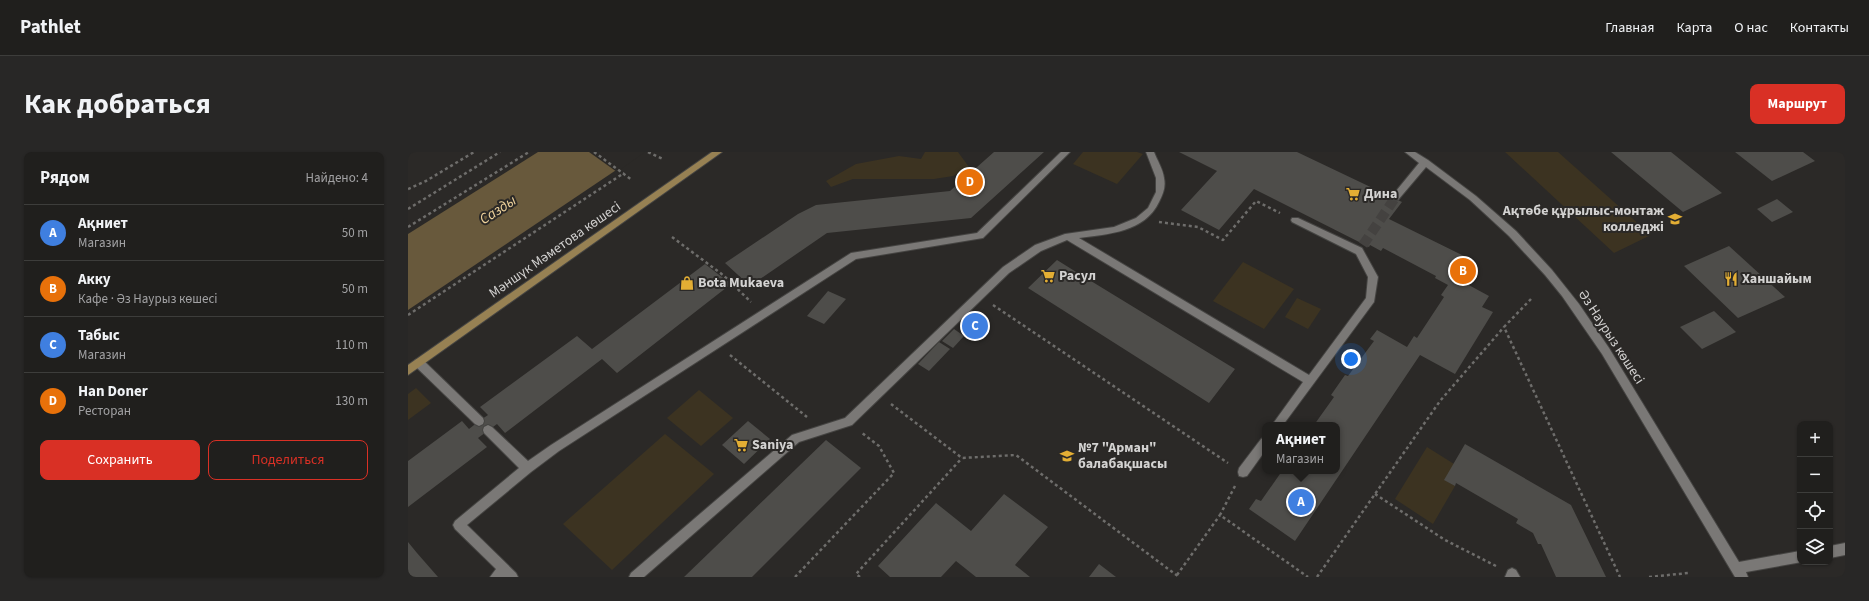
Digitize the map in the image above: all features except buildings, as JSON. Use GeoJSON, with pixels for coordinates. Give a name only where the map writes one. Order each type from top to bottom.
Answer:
{"type":"FeatureCollection","features":[{"type":"Feature","properties":{"kind":"main road","name":"Мәншүк Мәметова көшесі"},"geometry":{"type":"LineString","coordinates":[[408,371],[718,152]]}},
{"type":"Feature","properties":{"kind":"street"},"geometry":{"type":"LineString","coordinates":[[504,574],[459,525],[527,468],[555,448],[854,256],[980,236],[1066,152]]}},
{"type":"Feature","properties":{"kind":"street"},"geometry":{"type":"LineString","coordinates":[[635,577],[796,438],[848,422],[1006,270],[1038,248],[1068,236],[1115,230],[1139,220],[1150,210],[1160,192],[1160,178],[1150,152]]}},
{"type":"Feature","properties":{"kind":"street","name":"Әз Наурыз көшесі"},"geometry":{"type":"LineString","coordinates":[[1409,152],[1455,184],[1492,215],[1528,250],[1565,292],[1633,397],[1740,573]]}},
{"type":"Feature","properties":{"kind":"street"},"geometry":{"type":"LineString","coordinates":[[1394,198],[1425,162]]}},
{"type":"Feature","properties":{"kind":"street"},"geometry":{"type":"LineString","coordinates":[[1279,422],[1371,298],[1373,277],[1361,248],[1295,220]]}},
{"type":"Feature","properties":{"kind":"street"},"geometry":{"type":"LineString","coordinates":[[1068,236],[1310,381]]}},
{"type":"Feature","properties":{"kind":"street"},"geometry":{"type":"LineString","coordinates":[[419,363],[479,421]]}},
{"type":"Feature","properties":{"kind":"street"},"geometry":{"type":"LineString","coordinates":[[488,430],[527,468]]}},
{"type":"Feature","properties":{"kind":"street"},"geometry":{"type":"LineString","coordinates":[[1242,472],[1262,446]]}},
{"type":"Feature","properties":{"kind":"street"},"geometry":{"type":"LineString","coordinates":[[1833,551],[1845,549]]}},
{"type":"Feature","properties":{"kind":"street"},"geometry":{"type":"LineString","coordinates":[[1740,573],[1797,558]]}},
{"type":"Feature","properties":{"kind":"path"},"geometry":{"type":"LineString","coordinates":[[408,189],[426,181],[474,152]]}},
{"type":"Feature","properties":{"kind":"path"},"geometry":{"type":"LineString","coordinates":[[408,209],[500,152]]}},
{"type":"Feature","properties":{"kind":"path"},"geometry":{"type":"LineString","coordinates":[[408,227],[529,152]]}},
{"type":"Feature","properties":{"kind":"path"},"geometry":{"type":"LineString","coordinates":[[594,152],[632,180]]}},
{"type":"Feature","properties":{"kind":"path"},"geometry":{"type":"LineString","coordinates":[[648,152],[663,159]]}},
{"type":"Feature","properties":{"kind":"path"},"geometry":{"type":"LineString","coordinates":[[652,154],[657,152]]}},
{"type":"Feature","properties":{"kind":"path"},"geometry":{"type":"LineString","coordinates":[[408,315],[624,173]]}},
{"type":"Feature","properties":{"kind":"path"},"geometry":{"type":"LineString","coordinates":[[1139,220],[1198,227],[1223,240],[1256,201],[1295,220]]}},
{"type":"Feature","properties":{"kind":"path"},"geometry":{"type":"LineString","coordinates":[[672,236],[735,285],[762,314]]}},
{"type":"Feature","properties":{"kind":"path"},"geometry":{"type":"LineString","coordinates":[[877,395],[962,458],[1016,456],[1178,576],[1220,515],[1242,472],[980,296]]}},
{"type":"Feature","properties":{"kind":"path"},"geometry":{"type":"LineString","coordinates":[[1317,577],[1440,401],[1504,327],[1531,299]]}},
{"type":"Feature","properties":{"kind":"path"},"geometry":{"type":"LineString","coordinates":[[1504,327],[1620,577]]}},
{"type":"Feature","properties":{"kind":"path"},"geometry":{"type":"LineString","coordinates":[[716,344],[823,430]]}},
{"type":"Feature","properties":{"kind":"path"},"geometry":{"type":"LineString","coordinates":[[795,577],[894,473],[879,446],[848,422]]}},
{"type":"Feature","properties":{"kind":"path"},"geometry":{"type":"LineString","coordinates":[[860,577],[856,574],[962,458]]}},
{"type":"Feature","properties":{"kind":"path"},"geometry":{"type":"LineString","coordinates":[[1375,494],[1445,540],[1512,576]]}},
{"type":"Feature","properties":{"kind":"path"},"geometry":{"type":"LineString","coordinates":[[1220,515],[1308,577]]}},
{"type":"Feature","properties":{"kind":"path"},"geometry":{"type":"LineString","coordinates":[[1650,577],[1688,573]]}},
{"type":"Feature","properties":{"kind":"shaded area"},"geometry":{"type":"Polygon","coordinates":[[[925,152],[958,152],[969,167],[953,176],[934,179],[853,179],[831,187],[826,181],[856,164],[899,156],[921,159],[925,152]]]}},
{"type":"Feature","properties":{"kind":"shaded area"},"geometry":{"type":"Polygon","coordinates":[[[1083,152],[1137,152],[1143,154],[1117,184],[1073,164],[1083,152]]]}},
{"type":"Feature","properties":{"kind":"shaded area"},"geometry":{"type":"Polygon","coordinates":[[[1505,152],[1558,152],[1651,235],[1614,253],[1505,152]]]}},
{"type":"Feature","properties":{"kind":"shaded area"},"geometry":{"type":"Polygon","coordinates":[[[1243,262],[1294,289],[1264,329],[1213,301],[1243,262]]]}},
{"type":"Feature","properties":{"kind":"shaded area"},"geometry":{"type":"Polygon","coordinates":[[[1297,298],[1321,309],[1308,329],[1285,317],[1297,298]]]}},
{"type":"Feature","properties":{"kind":"shaded area"},"geometry":{"type":"Polygon","coordinates":[[[416,388],[431,403],[408,420],[408,394],[416,388]]]}},
{"type":"Feature","properties":{"kind":"shaded area"},"geometry":{"type":"Polygon","coordinates":[[[699,390],[733,418],[701,446],[667,418],[699,390]]]}},
{"type":"Feature","properties":{"kind":"shaded area"},"geometry":{"type":"Polygon","coordinates":[[[665,434],[714,474],[612,570],[563,524],[665,434]]]}},
{"type":"Feature","properties":{"kind":"shaded area"},"geometry":{"type":"Polygon","coordinates":[[[1427,447],[1454,464],[1445,480],[1455,486],[1433,524],[1395,499],[1427,447]]]}},
{"type":"Feature","properties":{"kind":"water","name":"Сазды"},"geometry":{"type":"Polygon","coordinates":[[[538,152],[643,152],[408,310],[408,234],[538,152]]]}},
{"type":"Feature","properties":{"kind":"pier"},"geometry":{"type":"Polygon","coordinates":[[[589,152],[645,152],[617,172],[589,152]]]}},
{"type":"Feature","properties":{"kind":"tunnel"},"geometry":{"type":"LineString","coordinates":[[1363,245],[1395,198]]}},
{"type":"Feature","properties":{"kind":"place","name":"Han Doner"},"geometry":{"type":"Point","coordinates":[970,182]}},
{"type":"Feature","properties":{"kind":"place","name":"Дина"},"geometry":{"type":"Point","coordinates":[1353,194]}},
{"type":"Feature","properties":{"kind":"place","name":"Ақтөбе құрылыс-монтаж колледжі"},"geometry":{"type":"Point","coordinates":[1675,219]}},
{"type":"Feature","properties":{"kind":"place","name":"Акку"},"geometry":{"type":"Point","coordinates":[1463,271]}},
{"type":"Feature","properties":{"kind":"place","name":"Расул"},"geometry":{"type":"Point","coordinates":[1048,276]}},
{"type":"Feature","properties":{"kind":"place","name":"Ханшайым"},"geometry":{"type":"Point","coordinates":[1731,279]}},
{"type":"Feature","properties":{"kind":"place","name":"Bota Mukaeva"},"geometry":{"type":"Point","coordinates":[687,283]}},
{"type":"Feature","properties":{"kind":"place","name":"Табыс"},"geometry":{"type":"Point","coordinates":[975,326]}},
{"type":"Feature","properties":{"kind":"place","name":"Saniya"},"geometry":{"type":"Point","coordinates":[741,445]}},
{"type":"Feature","properties":{"kind":"place","name":"№7 \"Арман\" балабақшасы"},"geometry":{"type":"Point","coordinates":[1067,456]}},
{"type":"Feature","properties":{"kind":"place","name":"Ақниет"},"geometry":{"type":"Point","coordinates":[1301,502]}}]}
